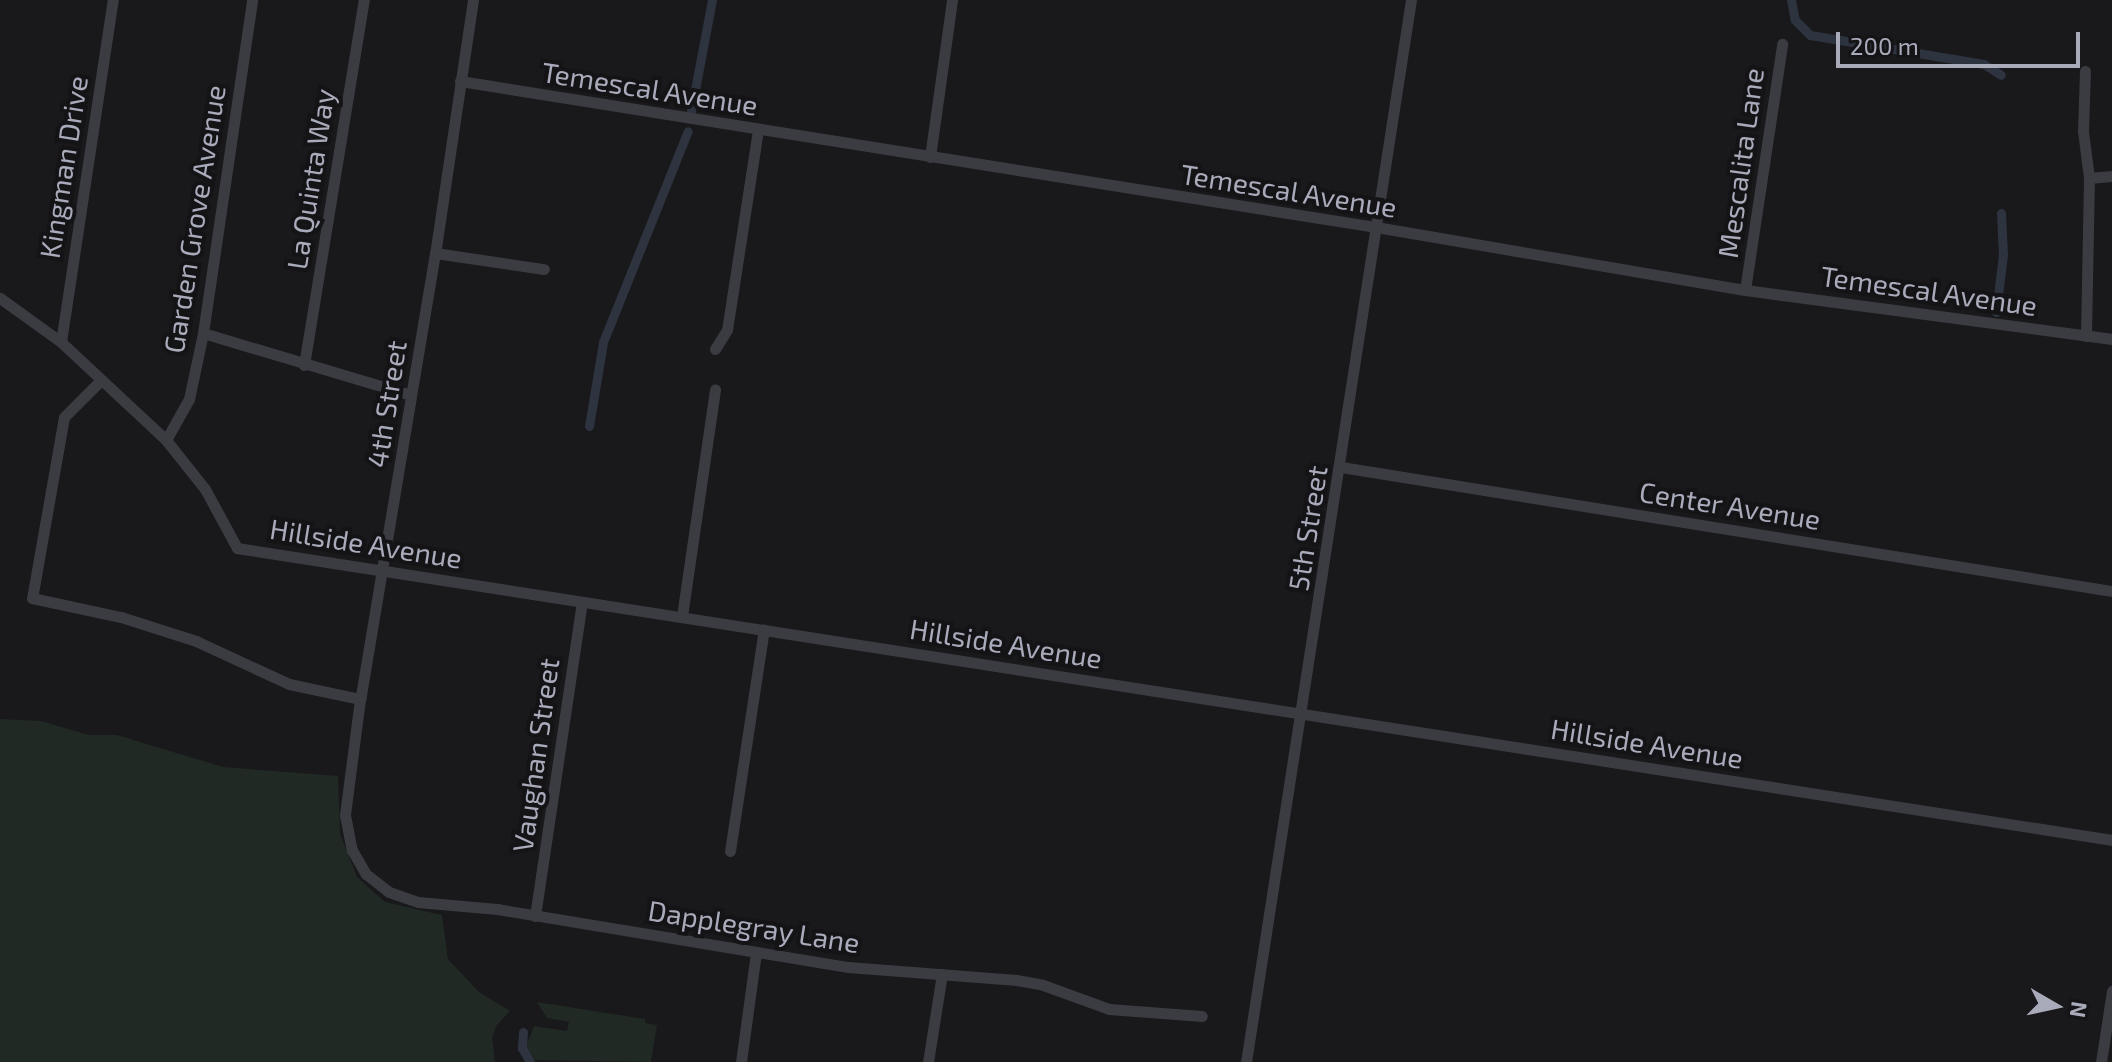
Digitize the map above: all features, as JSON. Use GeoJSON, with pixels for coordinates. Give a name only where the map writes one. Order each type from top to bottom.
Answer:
{"type":"FeatureCollection","features":[{"type":"Feature","properties":{"kind":"street","name":"Kingman Drive"},"geometry":{"type":"LineString","coordinates":[[61,342],[113,0]]}},
{"type":"Feature","properties":{"kind":"street","name":"Garden Grove Avenue"},"geometry":{"type":"LineString","coordinates":[[166,440],[189,399],[203,333],[252,0]]}},
{"type":"Feature","properties":{"kind":"street","name":"La Quinta Way"},"geometry":{"type":"LineString","coordinates":[[304,365],[364,0]]}},
{"type":"Feature","properties":{"kind":"street","name":"4th Street"},"geometry":{"type":"LineString","coordinates":[[345,815],[360,699],[435,253],[473,0]]}},
{"type":"Feature","properties":{"kind":"street"},"geometry":{"type":"LineString","coordinates":[[930,157],[952,0]]}},
{"type":"Feature","properties":{"kind":"street","name":"5th Street"},"geometry":{"type":"LineString","coordinates":[[1246,1062],[1341,467],[1411,0]]}},
{"type":"Feature","properties":{"kind":"street","name":"Mescalita Lane"},"geometry":{"type":"LineString","coordinates":[[1745,290],[1782,44]]}},
{"type":"Feature","properties":{"kind":"street"},"geometry":{"type":"LineString","coordinates":[[2085,71],[2083,131],[2089,178],[2086,336]]}},
{"type":"Feature","properties":{"kind":"street","name":"Temescal Avenue"},"geometry":{"type":"LineString","coordinates":[[460,81],[1376,227],[1745,290],[2112,339]]}},
{"type":"Feature","properties":{"kind":"street"},"geometry":{"type":"LineString","coordinates":[[715,349],[727,330],[758,130]]}},
{"type":"Feature","properties":{"kind":"street"},"geometry":{"type":"LineString","coordinates":[[2089,178],[2112,176]]}},
{"type":"Feature","properties":{"kind":"street"},"geometry":{"type":"LineString","coordinates":[[435,253],[544,269]]}},
{"type":"Feature","properties":{"kind":"street","name":"Hillside Avenue"},"geometry":{"type":"LineString","coordinates":[[0,298],[61,342],[166,440],[205,489],[237,548],[2112,840]]}},
{"type":"Feature","properties":{"kind":"street"},"geometry":{"type":"LineString","coordinates":[[203,333],[411,395]]}},
{"type":"Feature","properties":{"kind":"street"},"geometry":{"type":"LineString","coordinates":[[101,380],[64,417],[32,598],[121,617],[196,641],[289,684],[360,699]]}},
{"type":"Feature","properties":{"kind":"street"},"geometry":{"type":"LineString","coordinates":[[682,616],[715,389]]}},
{"type":"Feature","properties":{"kind":"street","name":"Center Avenue"},"geometry":{"type":"LineString","coordinates":[[1341,467],[2112,591]]}},
{"type":"Feature","properties":{"kind":"street","name":"Vaughan Street"},"geometry":{"type":"LineString","coordinates":[[535,916],[582,602]]}},
{"type":"Feature","properties":{"kind":"street"},"geometry":{"type":"LineString","coordinates":[[730,851],[764,630]]}},
{"type":"Feature","properties":{"kind":"street","name":"Dapplegray Lane"},"geometry":{"type":"LineString","coordinates":[[345,815],[352,850],[366,874],[389,892],[418,902],[535,916],[848,967],[1043,985],[1109,1009],[1202,1016]]}},
{"type":"Feature","properties":{"kind":"street"},"geometry":{"type":"LineString","coordinates":[[741,1062],[756,952]]}},
{"type":"Feature","properties":{"kind":"street"},"geometry":{"type":"LineString","coordinates":[[928,1062],[942,974]]}},
{"type":"Feature","properties":{"kind":"street"},"geometry":{"type":"LineString","coordinates":[[2101,1062],[2112,991]]}},
{"type":"Feature","properties":{"kind":"shaded area"},"geometry":{"type":"Polygon","coordinates":[[[0,719],[41,721],[89,735],[117,735],[223,767],[338,776],[340,834],[357,877],[385,902],[442,915],[448,959],[479,992],[510,1011],[497,1025],[492,1037],[495,1062],[0,1062],[0,719]]]}},
{"type":"Feature","properties":{"kind":"shaded area"},"geometry":{"type":"Polygon","coordinates":[[[537,1002],[645,1019],[645,1023],[657,1025],[651,1062],[535,1060],[526,1047],[534,1026],[567,1031],[569,1022],[547,1018],[537,1002]]]}},
{"type":"Feature","properties":{"kind":"waterway"},"geometry":{"type":"LineString","coordinates":[[691,111],[712,0]]}},
{"type":"Feature","properties":{"kind":"waterway"},"geometry":{"type":"LineString","coordinates":[[1791,0],[1795,20],[1810,35],[1984,64],[2001,75]]}},
{"type":"Feature","properties":{"kind":"waterway"},"geometry":{"type":"LineString","coordinates":[[589,426],[603,342],[688,131]]}},
{"type":"Feature","properties":{"kind":"waterway"},"geometry":{"type":"LineString","coordinates":[[1996,312],[2003,254],[2001,213]]}},
{"type":"Feature","properties":{"kind":"waterway"},"geometry":{"type":"LineString","coordinates":[[523,1032],[522,1048],[530,1062]]}}]}
